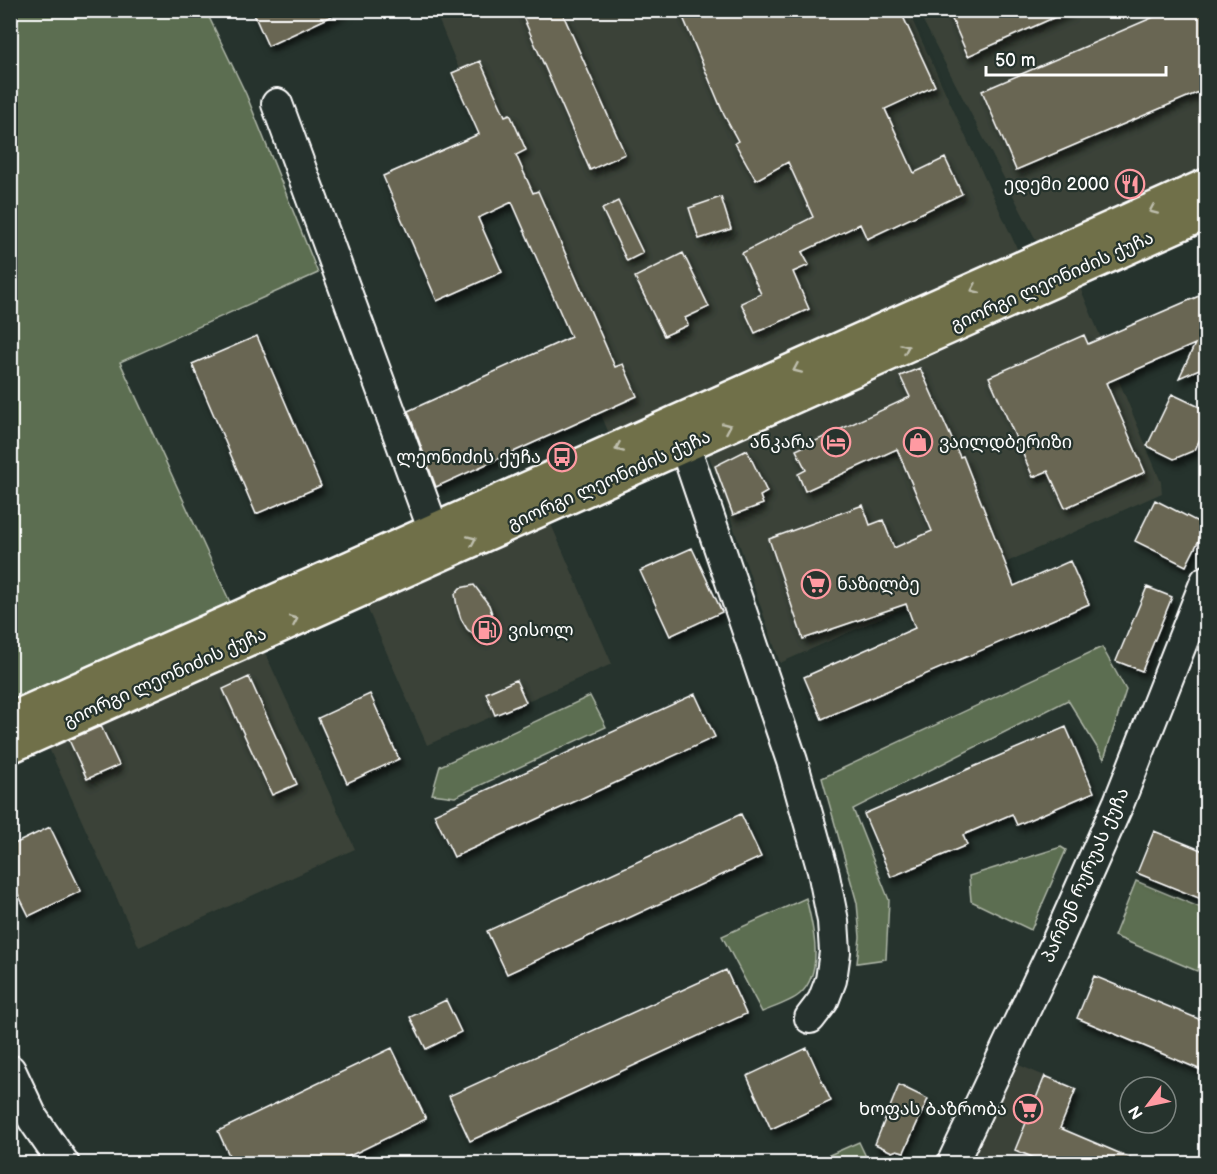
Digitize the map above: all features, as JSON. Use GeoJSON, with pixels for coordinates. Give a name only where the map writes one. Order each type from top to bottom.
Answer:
{"type":"FeatureCollection","features":[{"type":"Feature","properties":{"kind":"main road","name":"გიორგი ლეონიძის ქუჩა"},"geometry":{"type":"LineString","coordinates":[[10,746],[681,435],[1206,186]]}},
{"type":"Feature","properties":{"kind":"main road","name":"გიორგი ლეონიძის ქუჩა"},"geometry":{"type":"LineString","coordinates":[[10,720],[434,531],[681,435],[1206,212]]}},
{"type":"Feature","properties":{"kind":"street"},"geometry":{"type":"LineString","coordinates":[[277,104],[434,531]]}},
{"type":"Feature","properties":{"kind":"street"},"geometry":{"type":"LineString","coordinates":[[681,435],[792,761],[823,871],[833,921],[835,952],[831,980],[824,1001],[810,1018]]}},
{"type":"Feature","properties":{"kind":"street","name":"პარმენ რურუას ქუჩა"},"geometry":{"type":"LineString","coordinates":[[952,1164],[1055,946],[1119,802],[1206,581]]}},
{"type":"Feature","properties":{"kind":"street"},"geometry":{"type":"LineString","coordinates":[[10,1070],[33,1119],[64,1164]]}},
{"type":"Feature","properties":{"kind":"shaded area"},"geometry":{"type":"Polygon","coordinates":[[[435,11],[908,11],[1021,257],[610,436],[435,11]]]}},
{"type":"Feature","properties":{"kind":"shaded area"},"geometry":{"type":"Polygon","coordinates":[[[918,11],[1206,11],[1206,170],[1039,246],[918,11]]]}},
{"type":"Feature","properties":{"kind":"shaded area"},"geometry":{"type":"Polygon","coordinates":[[[1079,285],[1161,482],[1162,493],[780,663],[705,444],[1079,285]]]}},
{"type":"Feature","properties":{"kind":"shaded area","name":"ვისოლ"},"geometry":{"type":"Polygon","coordinates":[[[547,515],[612,664],[427,745],[362,596],[547,515]]]}},
{"type":"Feature","properties":{"kind":"shaded area"},"geometry":{"type":"Polygon","coordinates":[[[261,644],[355,849],[139,947],[47,744],[261,644]]]}},
{"type":"Feature","properties":{"kind":"shaded area","name":"Ხოფას Ბაზრობა"},"geometry":{"type":"Polygon","coordinates":[[[1009,1061],[1076,1089],[1061,1129],[1147,1163],[962,1164],[1009,1061]]]}},
{"type":"Feature","properties":{"kind":"green space"},"geometry":{"type":"Polygon","coordinates":[[[10,11],[206,11],[246,94],[318,273],[120,362],[230,602],[11,700],[10,11]]]}},
{"type":"Feature","properties":{"kind":"green space"},"geometry":{"type":"Polygon","coordinates":[[[1102,647],[1126,690],[1104,759],[1068,700],[853,809],[889,900],[886,959],[857,963],[860,937],[857,903],[822,778],[1102,647]]]}},
{"type":"Feature","properties":{"kind":"green space"},"geometry":{"type":"Polygon","coordinates":[[[590,696],[606,727],[455,797],[432,794],[440,766],[590,696]]]}},
{"type":"Feature","properties":{"kind":"green space"},"geometry":{"type":"Polygon","coordinates":[[[1061,847],[1066,850],[1031,930],[971,901],[969,876],[1061,847]]]}},
{"type":"Feature","properties":{"kind":"green space"},"geometry":{"type":"Polygon","coordinates":[[[1136,881],[1206,910],[1206,948],[1197,971],[1114,936],[1136,881]]]}},
{"type":"Feature","properties":{"kind":"green space"},"geometry":{"type":"Polygon","coordinates":[[[806,898],[815,948],[815,961],[808,984],[796,997],[762,1012],[722,936],[806,898]]]}},
{"type":"Feature","properties":{"kind":"green space"},"geometry":{"type":"Polygon","coordinates":[[[859,1142],[869,1163],[811,1163],[859,1142]]]}},
{"type":"Feature","properties":{"kind":"building"},"geometry":{"type":"Polygon","coordinates":[[[252,10],[345,10],[268,46],[252,10]]]}},
{"type":"Feature","properties":{"kind":"building"},"geometry":{"type":"Polygon","coordinates":[[[520,10],[561,10],[625,154],[590,170],[520,10]]]}},
{"type":"Feature","properties":{"kind":"building"},"geometry":{"type":"Polygon","coordinates":[[[680,10],[900,10],[935,86],[885,109],[914,173],[945,158],[962,194],[867,239],[860,224],[802,252],[809,265],[793,272],[809,309],[755,333],[741,303],[761,294],[742,253],[813,217],[788,162],[756,180],[735,143],[738,141],[724,115],[680,10]]]}},
{"type":"Feature","properties":{"kind":"building"},"geometry":{"type":"Polygon","coordinates":[[[948,10],[1071,10],[968,56],[948,10]]]}},
{"type":"Feature","properties":{"kind":"building"},"geometry":{"type":"Polygon","coordinates":[[[1170,10],[1206,10],[1206,89],[1016,170],[982,91],[1170,10]]]}},
{"type":"Feature","properties":{"kind":"building"},"geometry":{"type":"Polygon","coordinates":[[[480,61],[505,116],[510,114],[526,150],[516,155],[533,193],[538,191],[615,367],[623,364],[637,396],[436,487],[408,411],[571,337],[512,202],[478,218],[502,272],[437,301],[383,176],[479,134],[452,73],[480,61]]]}},
{"type":"Feature","properties":{"kind":"building"},"geometry":{"type":"Polygon","coordinates":[[[721,197],[731,229],[699,239],[689,208],[721,197]]]}},
{"type":"Feature","properties":{"kind":"building"},"geometry":{"type":"Polygon","coordinates":[[[618,201],[643,253],[627,261],[602,209],[618,201]]]}},
{"type":"Feature","properties":{"kind":"building"},"geometry":{"type":"Polygon","coordinates":[[[683,253],[709,307],[685,318],[688,325],[664,336],[635,277],[683,253]]]}},
{"type":"Feature","properties":{"kind":"building"},"geometry":{"type":"Polygon","coordinates":[[[1206,293],[1206,366],[1179,378],[1195,344],[1106,383],[1145,472],[1065,508],[1048,471],[1033,477],[989,377],[1084,335],[1088,344],[1206,293]]]}},
{"type":"Feature","properties":{"kind":"building"},"geometry":{"type":"Polygon","coordinates":[[[257,336],[321,486],[256,514],[192,364],[257,336]]]}},
{"type":"Feature","properties":{"kind":"building"},"geometry":{"type":"Polygon","coordinates":[[[920,368],[960,457],[963,456],[1014,586],[1070,561],[1089,604],[822,719],[804,677],[915,628],[906,604],[803,639],[769,539],[863,505],[870,525],[883,520],[894,548],[932,531],[897,449],[805,491],[798,474],[806,470],[796,450],[910,397],[900,376],[920,368]]]}},
{"type":"Feature","properties":{"kind":"building"},"geometry":{"type":"Polygon","coordinates":[[[1172,394],[1206,410],[1206,425],[1195,450],[1174,459],[1147,446],[1172,394]]]}},
{"type":"Feature","properties":{"kind":"building"},"geometry":{"type":"Polygon","coordinates":[[[747,450],[767,492],[760,496],[763,504],[733,515],[715,466],[747,450]]]}},
{"type":"Feature","properties":{"kind":"building"},"geometry":{"type":"Polygon","coordinates":[[[1155,500],[1206,526],[1186,566],[1135,541],[1155,500]]]}},
{"type":"Feature","properties":{"kind":"building"},"geometry":{"type":"Polygon","coordinates":[[[692,548],[722,612],[670,636],[640,571],[692,548]]]}},
{"type":"Feature","properties":{"kind":"building"},"geometry":{"type":"Polygon","coordinates":[[[474,585],[489,605],[493,617],[494,627],[490,634],[483,638],[476,637],[467,629],[457,606],[455,594],[460,588],[474,585]]]}},
{"type":"Feature","properties":{"kind":"building"},"geometry":{"type":"Polygon","coordinates":[[[1147,587],[1172,597],[1142,671],[1116,661],[1147,587]]]}},
{"type":"Feature","properties":{"kind":"building"},"geometry":{"type":"Polygon","coordinates":[[[249,677],[297,784],[272,795],[223,689],[249,677]]]}},
{"type":"Feature","properties":{"kind":"building"},"geometry":{"type":"Polygon","coordinates":[[[516,680],[526,702],[495,715],[486,693],[516,680]]]}},
{"type":"Feature","properties":{"kind":"building"},"geometry":{"type":"Polygon","coordinates":[[[370,694],[399,759],[347,783],[318,718],[370,694]]]}},
{"type":"Feature","properties":{"kind":"building"},"geometry":{"type":"Polygon","coordinates":[[[695,694],[715,737],[454,857],[434,814],[695,694]]]}},
{"type":"Feature","properties":{"kind":"building"},"geometry":{"type":"Polygon","coordinates":[[[101,726],[119,765],[87,779],[69,740],[101,726]]]}},
{"type":"Feature","properties":{"kind":"building"},"geometry":{"type":"Polygon","coordinates":[[[1066,727],[1094,792],[1017,825],[1012,814],[963,835],[967,845],[891,877],[864,814],[1066,727]]]}},
{"type":"Feature","properties":{"kind":"building"},"geometry":{"type":"Polygon","coordinates":[[[741,814],[761,857],[507,974],[487,931],[741,814]]]}},
{"type":"Feature","properties":{"kind":"building"},"geometry":{"type":"Polygon","coordinates":[[[50,827],[81,891],[29,916],[10,878],[10,846],[50,827]]]}},
{"type":"Feature","properties":{"kind":"building"},"geometry":{"type":"Polygon","coordinates":[[[1154,831],[1206,852],[1206,901],[1137,873],[1154,831]]]}},
{"type":"Feature","properties":{"kind":"building"},"geometry":{"type":"Polygon","coordinates":[[[726,970],[746,1014],[470,1141],[449,1096],[726,970]]]}},
{"type":"Feature","properties":{"kind":"building"},"geometry":{"type":"Polygon","coordinates":[[[1094,976],[1206,1022],[1206,1072],[1077,1018],[1094,976]]]}},
{"type":"Feature","properties":{"kind":"building"},"geometry":{"type":"Polygon","coordinates":[[[446,1000],[461,1032],[426,1049],[410,1017],[446,1000]]]}},
{"type":"Feature","properties":{"kind":"building"},"geometry":{"type":"Polygon","coordinates":[[[392,1048],[426,1119],[333,1164],[233,1164],[218,1131],[392,1048]]]}},
{"type":"Feature","properties":{"kind":"building"},"geometry":{"type":"Polygon","coordinates":[[[807,1048],[831,1101],[771,1129],[747,1076],[807,1048]]]}},
{"type":"Feature","properties":{"kind":"building"},"geometry":{"type":"Polygon","coordinates":[[[1045,1076],[1076,1089],[1060,1128],[1145,1164],[1049,1164],[1015,1150],[1045,1076]]]}},
{"type":"Feature","properties":{"kind":"building"},"geometry":{"type":"Polygon","coordinates":[[[899,1085],[928,1099],[904,1152],[897,1150],[892,1152],[875,1144],[899,1085]]]}},
{"type":"Feature","properties":{"kind":"place","name":"ედემი 2000"},"geometry":{"type":"Point","coordinates":[1130,184]}},
{"type":"Feature","properties":{"kind":"place","name":"ანკარა"},"geometry":{"type":"Point","coordinates":[836,442]}},
{"type":"Feature","properties":{"kind":"place","name":"ვაილდბერიზი"},"geometry":{"type":"Point","coordinates":[918,442]}},
{"type":"Feature","properties":{"kind":"place","name":"ლეონიძის ქუჩა"},"geometry":{"type":"Point","coordinates":[562,457]}},
{"type":"Feature","properties":{"kind":"place","name":"ნაზილბე"},"geometry":{"type":"Point","coordinates":[816,584]}},
{"type":"Feature","properties":{"kind":"place","name":"ვისოლ"},"geometry":{"type":"Point","coordinates":[487,630]}},
{"type":"Feature","properties":{"kind":"place","name":"Ხოფას Ბაზრობა"},"geometry":{"type":"Point","coordinates":[1028,1109]}}]}
